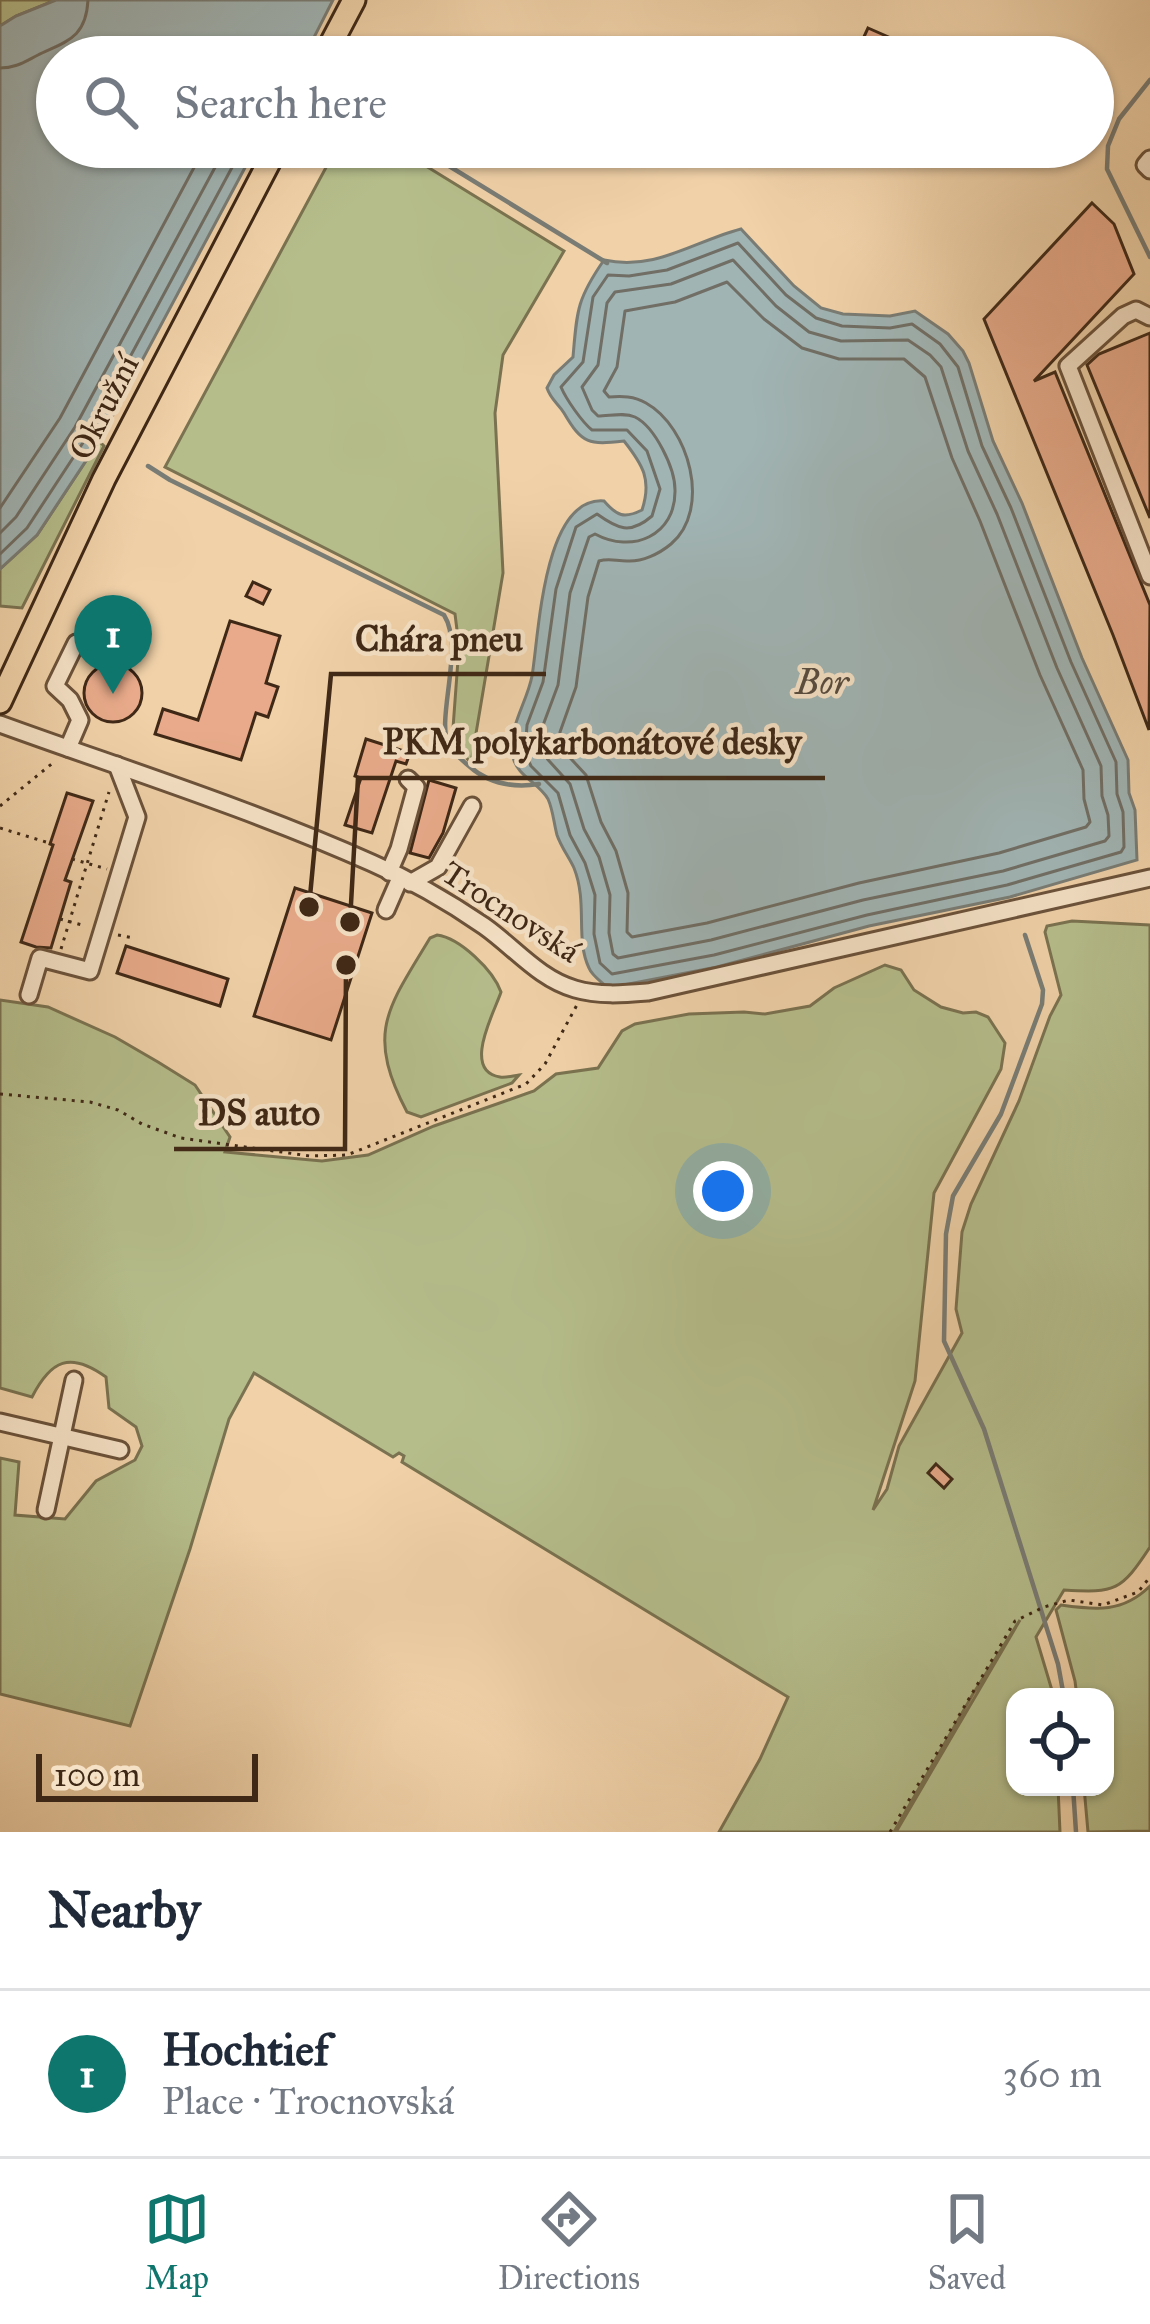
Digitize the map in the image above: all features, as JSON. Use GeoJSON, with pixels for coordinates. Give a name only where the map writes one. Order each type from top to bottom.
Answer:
{"type":"FeatureCollection","features":[{"type":"Feature","properties":{"kind":"main road"},"geometry":{"type":"LineString","coordinates":[[335,36],[355,0]]}},
{"type":"Feature","properties":{"kind":"main road","name":"Okružní"},"geometry":{"type":"LineString","coordinates":[[0,703],[104,479],[266,168]]}},
{"type":"Feature","properties":{"kind":"street"},"geometry":{"type":"LineString","coordinates":[[1150,159],[1145,165],[1150,170]]}},
{"type":"Feature","properties":{"kind":"street"},"geometry":{"type":"LineString","coordinates":[[1150,317],[1136,310],[1123,316],[1068,366],[1150,576]]}},
{"type":"Feature","properties":{"kind":"street"},"geometry":{"type":"LineString","coordinates":[[68,748],[80,720],[70,700],[55,686],[76,643]]}},
{"type":"Feature","properties":{"kind":"street","name":"Trocnovská"},"geometry":{"type":"LineString","coordinates":[[0,724],[267,820],[400,877],[486,928],[542,973],[570,988],[605,995],[648,992],[1148,877]]}},
{"type":"Feature","properties":{"kind":"street"},"geometry":{"type":"LineString","coordinates":[[28,994],[40,958],[90,971],[137,817],[117,765]]}},
{"type":"Feature","properties":{"kind":"street"},"geometry":{"type":"LineString","coordinates":[[386,910],[400,877],[399,848],[416,787],[408,779]]}},
{"type":"Feature","properties":{"kind":"street"},"geometry":{"type":"LineString","coordinates":[[400,877],[438,867],[472,806]]}},
{"type":"Feature","properties":{"kind":"street"},"geometry":{"type":"LineString","coordinates":[[46,1510],[74,1380]]}},
{"type":"Feature","properties":{"kind":"street"},"geometry":{"type":"LineString","coordinates":[[0,1422],[120,1450]]}},
{"type":"Feature","properties":{"kind":"path"},"geometry":{"type":"LineString","coordinates":[[0,806],[55,760]]}},
{"type":"Feature","properties":{"kind":"path"},"geometry":{"type":"LineString","coordinates":[[57,962],[117,765]]}},
{"type":"Feature","properties":{"kind":"path"},"geometry":{"type":"LineString","coordinates":[[0,828],[46,842]]}},
{"type":"Feature","properties":{"kind":"path"},"geometry":{"type":"LineString","coordinates":[[72,859],[120,872]]}},
{"type":"Feature","properties":{"kind":"path"},"geometry":{"type":"LineString","coordinates":[[0,1094],[90,1102],[181,1138],[310,1156],[347,1155],[526,1084],[545,1064],[585,991]]}},
{"type":"Feature","properties":{"kind":"path"},"geometry":{"type":"LineString","coordinates":[[890,1832],[1015,1621],[1069,1600],[1103,1605],[1138,1592],[1150,1576]]}},
{"type":"Feature","properties":{"kind":"green space"},"geometry":{"type":"Polygon","coordinates":[[[0,0],[56,0],[0,26],[0,0]]]}},
{"type":"Feature","properties":{"kind":"green space"},"geometry":{"type":"Polygon","coordinates":[[[326,168],[429,168],[564,251],[503,355],[495,413],[503,573],[471,763],[452,742],[459,646],[455,614],[165,467],[326,168]]]}},
{"type":"Feature","properties":{"kind":"green space"},"geometry":{"type":"Polygon","coordinates":[[[99,441],[104,446],[22,608],[0,606],[0,569],[37,535],[99,441]]]}},
{"type":"Feature","properties":{"kind":"green space"},"geometry":{"type":"Polygon","coordinates":[[[1072,921],[1150,925],[1150,1547],[1116,1586],[1064,1590],[1036,1637],[1051,1688],[1006,1688],[1006,1796],[1058,1796],[1060,1832],[896,1832],[1020,1620],[894,1832],[719,1832],[788,1697],[402,1462],[404,1456],[393,1457],[254,1373],[229,1419],[130,1726],[0,1694],[0,1458],[19,1462],[15,1515],[65,1519],[96,1481],[135,1460],[142,1446],[136,1427],[109,1408],[106,1377],[82,1364],[63,1363],[54,1368],[32,1397],[0,1388],[0,1000],[48,1007],[115,1037],[195,1085],[230,1137],[225,1152],[322,1161],[368,1155],[534,1091],[556,1074],[598,1068],[622,1031],[635,1024],[689,1014],[765,1014],[810,1006],[834,988],[885,965],[901,970],[914,990],[941,1007],[988,1017],[1005,1043],[1001,1069],[934,1193],[915,1381],[873,1510],[887,1489],[899,1446],[962,1333],[956,1309],[962,1232],[1061,995],[1047,926],[1072,921]]]}},
{"type":"Feature","properties":{"kind":"green space"},"geometry":{"type":"Polygon","coordinates":[[[437,935],[465,949],[497,983],[501,992],[484,1039],[483,1064],[500,1077],[519,1075],[512,1083],[421,1117],[407,1112],[394,1084],[385,1040],[393,1003],[430,938],[437,935]]]}},
{"type":"Feature","properties":{"kind":"green space"},"geometry":{"type":"Polygon","coordinates":[[[1150,1586],[1150,1831],[1088,1832],[1085,1796],[1114,1796],[1114,1688],[1076,1688],[1056,1610],[1061,1605],[1119,1605],[1150,1586]]]}},
{"type":"Feature","properties":{"kind":"water"},"geometry":{"type":"Polygon","coordinates":[[[56,0],[333,0],[315,36],[36,36],[36,168],[245,168],[99,441],[37,535],[0,569],[0,26],[56,0]]]}},
{"type":"Feature","properties":{"kind":"water","name":"Bor"},"geometry":{"type":"Polygon","coordinates":[[[741,229],[821,308],[890,316],[915,311],[963,351],[993,441],[1128,760],[1137,860],[1010,897],[608,988],[592,974],[585,957],[578,881],[557,835],[550,803],[519,769],[512,746],[532,676],[556,543],[568,520],[584,505],[604,501],[625,515],[642,510],[646,481],[624,441],[594,442],[582,437],[547,388],[573,357],[580,306],[604,260],[640,262],[741,229]]]}},
{"type":"Feature","properties":{"kind":"building"},"geometry":{"type":"Polygon","coordinates":[[[1092,203],[1114,224],[1134,274],[1034,381],[1055,372],[1150,605],[1149,730],[984,319],[1092,203]]]}},
{"type":"Feature","properties":{"kind":"building"},"geometry":{"type":"Polygon","coordinates":[[[1150,333],[1150,518],[1087,365],[1099,354],[1150,333]]]}},
{"type":"Feature","properties":{"kind":"building"},"geometry":{"type":"Polygon","coordinates":[[[253,582],[270,590],[263,604],[246,596],[253,582]]]}},
{"type":"Feature","properties":{"kind":"building"},"geometry":{"type":"Polygon","coordinates":[[[230,621],[280,636],[266,683],[278,687],[268,717],[256,713],[241,760],[155,734],[163,709],[198,720],[230,621]]]}},
{"type":"Feature","properties":{"kind":"building"},"geometry":{"type":"Polygon","coordinates":[[[113,664],[134,672],[142,693],[134,714],[113,722],[92,714],[84,693],[92,672],[113,664]]]}},
{"type":"Feature","properties":{"kind":"building"},"geometry":{"type":"Polygon","coordinates":[[[366,739],[410,753],[406,764],[396,761],[372,833],[345,825],[361,778],[355,776],[366,739]]]}},
{"type":"Feature","properties":{"kind":"building"},"geometry":{"type":"Polygon","coordinates":[[[429,780],[456,788],[443,833],[429,858],[410,853],[429,780]]]}},
{"type":"Feature","properties":{"kind":"building"},"geometry":{"type":"Polygon","coordinates":[[[67,793],[93,801],[65,880],[71,882],[51,948],[36,947],[21,942],[67,793]]]}},
{"type":"Feature","properties":{"kind":"building"},"geometry":{"type":"Polygon","coordinates":[[[295,888],[372,913],[331,1040],[254,1016],[295,888]]]}},
{"type":"Feature","properties":{"kind":"building"},"geometry":{"type":"Polygon","coordinates":[[[126,946],[228,979],[220,1006],[117,973],[126,946]]]}},
{"type":"Feature","properties":{"kind":"building"},"geometry":{"type":"Polygon","coordinates":[[[936,1464],[952,1479],[944,1488],[928,1473],[936,1464]]]}},
{"type":"Feature","properties":{"kind":"waterway"},"geometry":{"type":"LineString","coordinates":[[1114,131],[1150,80]]}},
{"type":"Feature","properties":{"kind":"waterway"},"geometry":{"type":"LineString","coordinates":[[452,168],[607,263]]}},
{"type":"Feature","properties":{"kind":"waterway"},"geometry":{"type":"LineString","coordinates":[[1107,168],[1150,257]]}},
{"type":"Feature","properties":{"kind":"waterway"},"geometry":{"type":"LineString","coordinates":[[148,466],[444,615],[452,646],[445,719],[449,746],[493,781],[539,784]]}},
{"type":"Feature","properties":{"kind":"waterway"},"geometry":{"type":"LineString","coordinates":[[1025,935],[1043,990],[1042,1004],[1001,1114],[953,1196],[946,1234],[944,1341],[984,1429],[1062,1688]]}},
{"type":"Feature","properties":{"kind":"waterway"},"geometry":{"type":"LineString","coordinates":[[1074,1796],[1076,1832]]}},
{"type":"Feature","properties":{"kind":"place","name":"Hochtief"},"geometry":{"type":"Point","coordinates":[113,694]}},
{"type":"Feature","properties":{"kind":"place","name":"Chára pneu"},"geometry":{"type":"Point","coordinates":[309,907]}},
{"type":"Feature","properties":{"kind":"place","name":"PKM polykarbonátové desky"},"geometry":{"type":"Point","coordinates":[350,922]}},
{"type":"Feature","properties":{"kind":"place","name":"DS auto"},"geometry":{"type":"Point","coordinates":[346,965]}}]}
